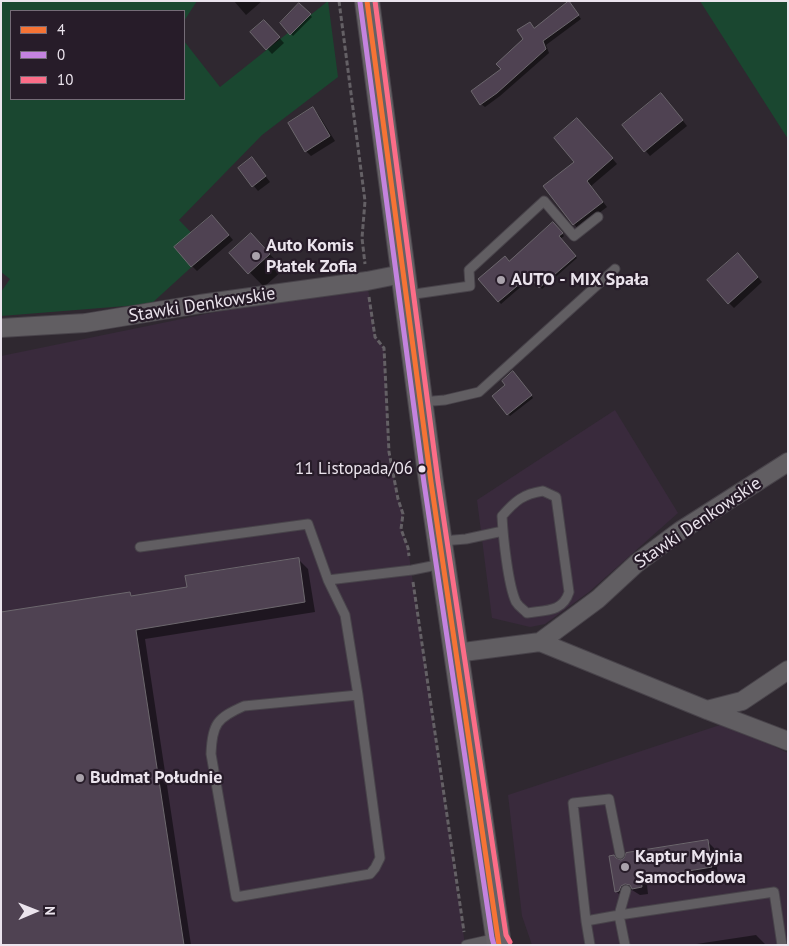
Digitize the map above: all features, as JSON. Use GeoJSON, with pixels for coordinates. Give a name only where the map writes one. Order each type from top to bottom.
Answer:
{"type":"FeatureCollection","features":[{"type":"Feature","properties":{"kind":"street"},"geometry":{"type":"LineString","coordinates":[[367,1],[441,553],[501,942]]}},
{"type":"Feature","properties":{"kind":"street","name":"Stawki Denkowskie"},"geometry":{"type":"LineString","coordinates":[[1,328],[85,323],[200,304],[367,281],[404,285]]}},
{"type":"Feature","properties":{"kind":"street","name":"Stawki Denkowskie"},"geometry":{"type":"LineString","coordinates":[[456,653],[540,642],[598,599],[637,562],[673,536],[788,462]]}},
{"type":"Feature","properties":{"kind":"street","name":"Stawki Denkowskie"},"geometry":{"type":"LineString","coordinates":[[540,642],[788,741]]}},
{"type":"Feature","properties":{"kind":"street"},"geometry":{"type":"LineString","coordinates":[[707,710],[742,700],[788,670]]}},
{"type":"Feature","properties":{"kind":"lane"},"geometry":{"type":"LineString","coordinates":[[404,285],[470,286],[470,270],[544,201],[574,236],[598,217]]}},
{"type":"Feature","properties":{"kind":"lane"},"geometry":{"type":"LineString","coordinates":[[420,402],[445,400],[479,392],[615,269]]}},
{"type":"Feature","properties":{"kind":"lane"},"geometry":{"type":"LineString","coordinates":[[543,491],[556,497],[569,592],[566,602],[558,608],[527,613],[519,606],[512,591],[503,531],[502,516],[513,504],[528,493],[543,491]]}},
{"type":"Feature","properties":{"kind":"lane"},"geometry":{"type":"LineString","coordinates":[[140,547],[308,524],[328,580],[345,615],[358,695],[380,858],[376,868],[370,874],[236,897],[211,754],[212,735],[218,721],[230,712],[244,706],[358,695]]}},
{"type":"Feature","properties":{"kind":"lane"},"geometry":{"type":"LineString","coordinates":[[328,580],[412,570],[466,539],[503,531]]}},
{"type":"Feature","properties":{"kind":"lane"},"geometry":{"type":"LineString","coordinates":[[590,945],[572,803],[608,799],[620,854]]}},
{"type":"Feature","properties":{"kind":"lane"},"geometry":{"type":"LineString","coordinates":[[625,945],[619,915],[626,890]]}},
{"type":"Feature","properties":{"kind":"lane"},"geometry":{"type":"LineString","coordinates":[[586,921],[774,892],[782,945]]}},
{"type":"Feature","properties":{"kind":"lane"},"geometry":{"type":"LineString","coordinates":[[466,945],[501,942]]}},
{"type":"Feature","properties":{"kind":"path"},"geometry":{"type":"LineString","coordinates":[[339,1],[365,201],[362,238],[367,281],[375,337],[384,348],[388,398],[389,452],[398,499],[403,514],[401,529],[408,548],[412,570],[464,935]]}},
{"type":"Feature","properties":{"kind":"shaded area"},"geometry":{"type":"Polygon","coordinates":[[[367,281],[375,337],[384,348],[389,452],[398,499],[403,514],[401,529],[408,548],[465,945],[1,945],[1,356],[367,281]]]}},
{"type":"Feature","properties":{"kind":"shaded area"},"geometry":{"type":"Polygon","coordinates":[[[615,410],[678,513],[589,592],[545,624],[530,627],[492,618],[477,500],[615,410]]]}},
{"type":"Feature","properties":{"kind":"shaded area"},"geometry":{"type":"Polygon","coordinates":[[[726,723],[788,753],[788,945],[532,945],[522,916],[508,795],[726,723]]]}},
{"type":"Feature","properties":{"kind":"green space"},"geometry":{"type":"Polygon","coordinates":[[[1,1],[197,1],[185,19],[185,10],[10,10],[10,100],[185,100],[185,42],[220,87],[328,1],[338,77],[262,135],[179,220],[209,251],[151,304],[1,316],[1,292],[10,279],[1,272],[1,1]]]}},
{"type":"Feature","properties":{"kind":"green space"},"geometry":{"type":"Polygon","coordinates":[[[700,1],[788,1],[788,139],[700,1]]]}},
{"type":"Feature","properties":{"kind":"building"},"geometry":{"type":"Polygon","coordinates":[[[569,1],[579,15],[543,41],[546,49],[497,93],[480,105],[471,91],[501,69],[496,64],[523,39],[517,30],[530,22],[534,28],[569,1]]]}},
{"type":"Feature","properties":{"kind":"building"},"geometry":{"type":"Polygon","coordinates":[[[299,3],[311,14],[290,35],[280,23],[299,3]]]}},
{"type":"Feature","properties":{"kind":"building"},"geometry":{"type":"Polygon","coordinates":[[[264,20],[280,37],[266,50],[250,32],[264,20]]]}},
{"type":"Feature","properties":{"kind":"building"},"geometry":{"type":"Polygon","coordinates":[[[661,93],[683,120],[644,152],[622,125],[661,93]]]}},
{"type":"Feature","properties":{"kind":"building"},"geometry":{"type":"Polygon","coordinates":[[[313,107],[330,136],[305,152],[288,123],[313,107]]]}},
{"type":"Feature","properties":{"kind":"building"},"geometry":{"type":"Polygon","coordinates":[[[577,118],[613,158],[587,181],[603,202],[573,225],[543,186],[574,162],[554,138],[577,118]]]}},
{"type":"Feature","properties":{"kind":"building"},"geometry":{"type":"Polygon","coordinates":[[[252,157],[266,176],[252,187],[238,168],[252,157]]]}},
{"type":"Feature","properties":{"kind":"building"},"geometry":{"type":"Polygon","coordinates":[[[212,215],[229,235],[191,267],[174,247],[212,215]]]}},
{"type":"Feature","properties":{"kind":"building"},"geometry":{"type":"Polygon","coordinates":[[[553,222],[563,233],[559,236],[576,256],[539,288],[529,276],[498,302],[478,279],[505,256],[509,261],[553,222]]]}},
{"type":"Feature","properties":{"kind":"building"},"geometry":{"type":"Polygon","coordinates":[[[251,233],[270,254],[248,274],[229,253],[251,233]]]}},
{"type":"Feature","properties":{"kind":"building"},"geometry":{"type":"Polygon","coordinates":[[[738,253],[758,277],[728,304],[707,280],[738,253]]]}},
{"type":"Feature","properties":{"kind":"building"},"geometry":{"type":"Polygon","coordinates":[[[513,371],[532,395],[507,415],[492,396],[505,385],[502,381],[513,371]]]}},
{"type":"Feature","properties":{"kind":"building","name":"Budmat Południe"},"geometry":{"type":"Polygon","coordinates":[[[299,558],[305,602],[136,630],[184,945],[1,945],[1,612],[130,592],[131,596],[187,587],[185,576],[299,558]]]}},
{"type":"Feature","properties":{"kind":"building"},"geometry":{"type":"Polygon","coordinates":[[[708,840],[712,867],[641,879],[642,887],[632,889],[630,885],[625,884],[621,886],[619,891],[615,892],[609,856],[614,855],[621,860],[626,853],[708,840]]]}},
{"type":"Feature","properties":{"kind":"transit line","name":"4"},"geometry":{"type":"LineString","coordinates":[[367,1],[431,482],[499,945]]}},
{"type":"Feature","properties":{"kind":"transit line","name":"10"},"geometry":{"type":"LineString","coordinates":[[375,1],[438,481],[506,935],[510,942]]}},
{"type":"Feature","properties":{"kind":"transit line","name":"0"},"geometry":{"type":"LineString","coordinates":[[360,2],[424,483],[494,945]]}},
{"type":"Feature","properties":{"kind":"place","name":"Auto Komis Płatek Zofia"},"geometry":{"type":"Point","coordinates":[256,256]}},
{"type":"Feature","properties":{"kind":"place","name":"AUTO - MIX Spała"},"geometry":{"type":"Point","coordinates":[501,280]}},
{"type":"Feature","properties":{"kind":"place","name":"11 Listopada/06"},"geometry":{"type":"Point","coordinates":[422,469]}},
{"type":"Feature","properties":{"kind":"place","name":"Budmat Południe"},"geometry":{"type":"Point","coordinates":[80,778]}},
{"type":"Feature","properties":{"kind":"place","name":"Kaptur Myjnia Samochodowa"},"geometry":{"type":"Point","coordinates":[625,867]}}]}
